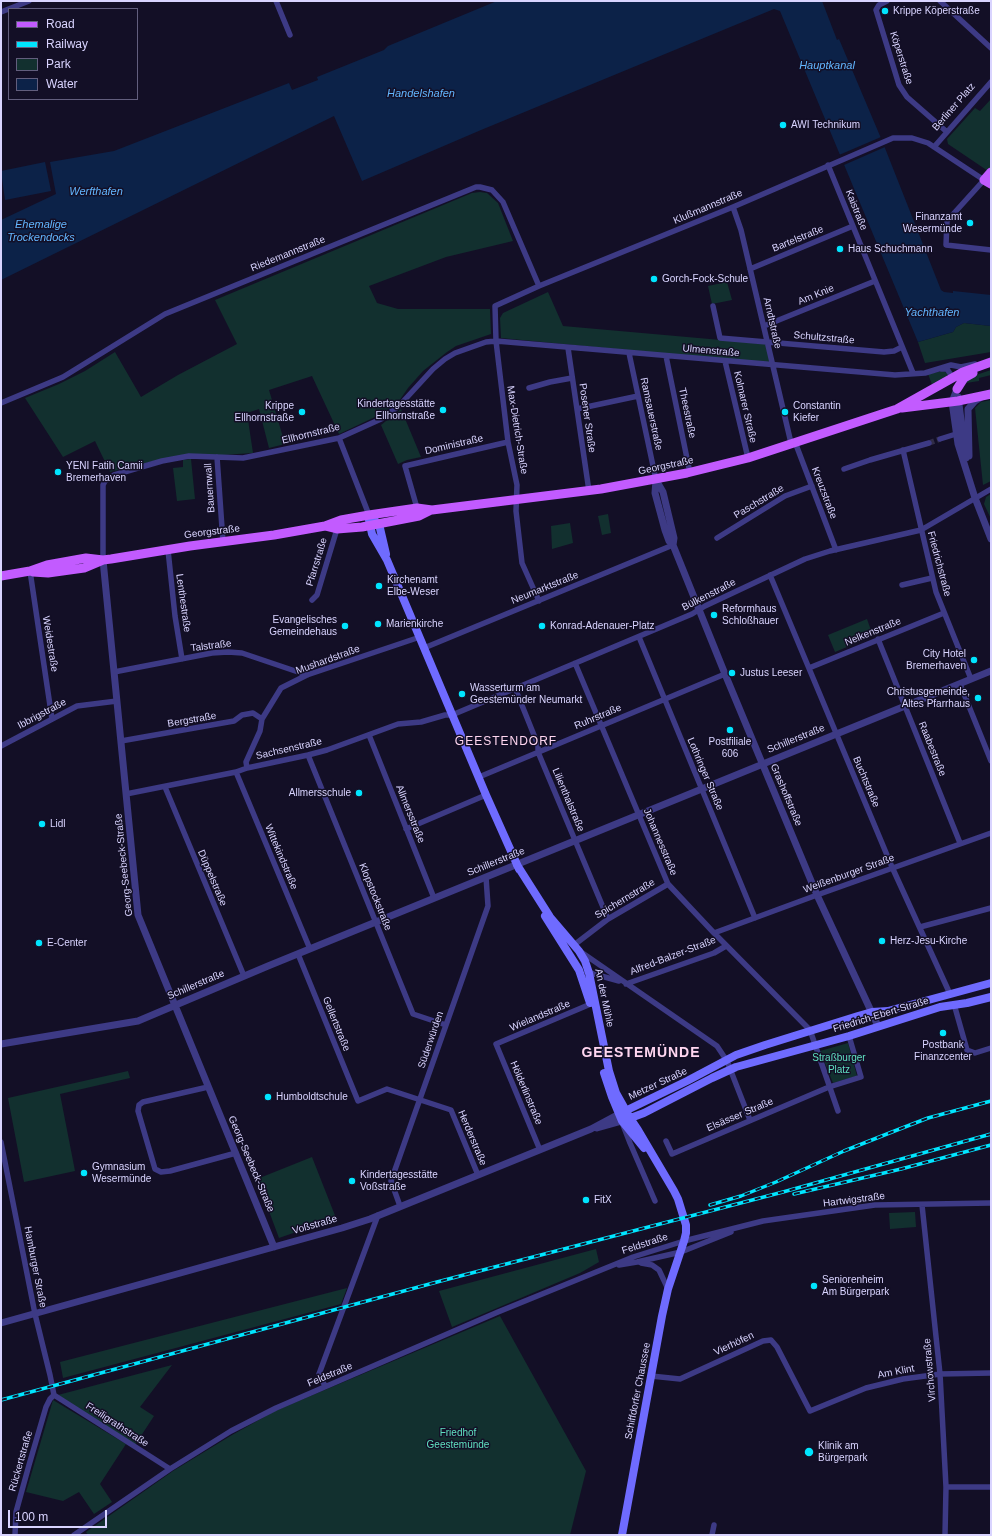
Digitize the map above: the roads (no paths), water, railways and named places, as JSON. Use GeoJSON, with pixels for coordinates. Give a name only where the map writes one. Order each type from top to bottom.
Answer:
{"type":"FeatureCollection","features":[{"type":"Feature","properties":{"kind":"main road"},"geometry":{"type":"LineString","coordinates":[[987,182],[991,172]]}},
{"type":"Feature","properties":{"kind":"main road"},"geometry":{"type":"LineString","coordinates":[[957,389],[964,378],[989,363]]}},
{"type":"Feature","properties":{"kind":"main road","name":"Georgstraße"},"geometry":{"type":"LineString","coordinates":[[897,409],[967,370],[989,363]]}},
{"type":"Feature","properties":{"kind":"main road"},"geometry":{"type":"LineString","coordinates":[[953,378],[957,389]]}},
{"type":"Feature","properties":{"kind":"main road","name":"Georgstraße"},"geometry":{"type":"LineString","coordinates":[[1,576],[30,571],[48,573],[84,568],[103,560],[325,526],[341,520],[369,515],[417,508],[432,510],[589,491],[656,480],[748,458],[897,409],[987,396]]}},
{"type":"Feature","properties":{"kind":"main road","name":"Georgstraße"},"geometry":{"type":"LineString","coordinates":[[325,526],[337,529],[374,525],[419,516],[432,510]]}},
{"type":"Feature","properties":{"kind":"main road","name":"An der Mühle"},"geometry":{"type":"LineString","coordinates":[[369,515],[374,525],[372,534],[387,560],[486,795],[517,864],[549,924],[579,970],[593,1003]]}},
{"type":"Feature","properties":{"kind":"main road","name":"An der Mühle"},"geometry":{"type":"LineString","coordinates":[[517,864],[550,917],[576,948],[589,973],[593,1003],[609,1071],[624,1116],[660,1168],[674,1191],[682,1210],[686,1226],[681,1252]]}},
{"type":"Feature","properties":{"kind":"main road","name":"Friedrich-Ebert-Straße"},"geometry":{"type":"LineString","coordinates":[[727,1061],[736,1055],[810,1030],[872,1012],[888,1011],[991,983]]}},
{"type":"Feature","properties":{"kind":"main road"},"geometry":{"type":"LineString","coordinates":[[950,994],[954,1004]]}},
{"type":"Feature","properties":{"kind":"main road","name":"Friedrich-Ebert-Straße"},"geometry":{"type":"LineString","coordinates":[[730,1070],[849,1036],[940,1007],[967,1003],[991,997]]}},
{"type":"Feature","properties":{"kind":"main road","name":"Metzer Straße"},"geometry":{"type":"LineString","coordinates":[[624,1116],[727,1061]]}},
{"type":"Feature","properties":{"kind":"main road","name":"Metzer Straße"},"geometry":{"type":"LineString","coordinates":[[624,1116],[644,1113],[730,1070]]}},
{"type":"Feature","properties":{"kind":"main road","name":"Schiffdorfer Chaussee"},"geometry":{"type":"LineString","coordinates":[[622,1535],[668,1289],[681,1252]]}},
{"type":"Feature","properties":{"kind":"street"},"geometry":{"type":"LineString","coordinates":[[11,8],[29,1]]}},
{"type":"Feature","properties":{"kind":"street"},"geometry":{"type":"LineString","coordinates":[[276,1],[290,35]]}},
{"type":"Feature","properties":{"kind":"street","name":"Köperstraße"},"geometry":{"type":"LineString","coordinates":[[887,1],[879,5],[876,10],[899,85],[907,97],[947,132]]}},
{"type":"Feature","properties":{"kind":"street"},"geometry":{"type":"LineString","coordinates":[[940,1],[991,48]]}},
{"type":"Feature","properties":{"kind":"street","name":"Berliner Platz"},"geometry":{"type":"LineString","coordinates":[[934,147],[991,82]]}},
{"type":"Feature","properties":{"kind":"street","name":"Klußmannstraße"},"geometry":{"type":"LineString","coordinates":[[539,286],[733,207],[893,138],[906,138],[928,143],[987,182]]}},
{"type":"Feature","properties":{"kind":"street","name":"Kaistraße"},"geometry":{"type":"LineString","coordinates":[[828,165],[913,373]]}},
{"type":"Feature","properties":{"kind":"street"},"geometry":{"type":"LineString","coordinates":[[987,182],[947,221],[946,245],[991,250]]}},
{"type":"Feature","properties":{"kind":"street","name":"Riedemannstraße"},"geometry":{"type":"LineString","coordinates":[[1,403],[63,377],[165,314],[480,186],[492,190],[504,202],[539,286]]}},
{"type":"Feature","properties":{"kind":"street","name":"Arndtstraße"},"geometry":{"type":"LineString","coordinates":[[733,207],[741,230],[773,366],[793,442]]}},
{"type":"Feature","properties":{"kind":"street","name":"Bartelstraße"},"geometry":{"type":"LineString","coordinates":[[750,269],[853,226]]}},
{"type":"Feature","properties":{"kind":"street","name":"Am Knie"},"geometry":{"type":"LineString","coordinates":[[764,326],[875,281]]}},
{"type":"Feature","properties":{"kind":"street","name":"Max-Dietrich-Straße"},"geometry":{"type":"LineString","coordinates":[[539,286],[495,306],[496,341],[508,442],[517,485],[516,499],[522,563],[539,601]]}},
{"type":"Feature","properties":{"kind":"street","name":"Schultzstraße"},"geometry":{"type":"LineString","coordinates":[[713,306],[720,338],[884,352],[894,351],[902,347]]}},
{"type":"Feature","properties":{"kind":"street","name":"Ulmenstraße"},"geometry":{"type":"LineString","coordinates":[[496,341],[885,375],[925,373],[951,365],[961,367],[989,363]]}},
{"type":"Feature","properties":{"kind":"street","name":"Ellhornstraße"},"geometry":{"type":"LineString","coordinates":[[105,481],[114,475],[162,461],[189,456],[253,457],[339,438],[381,419],[399,406],[444,359],[476,345],[496,341]]}},
{"type":"Feature","properties":{"kind":"street","name":"Posener Straße"},"geometry":{"type":"LineString","coordinates":[[568,348],[589,491]]}},
{"type":"Feature","properties":{"kind":"street","name":"Ramsauerstraße"},"geometry":{"type":"LineString","coordinates":[[629,353],[656,480]]}},
{"type":"Feature","properties":{"kind":"street","name":"Theestraße"},"geometry":{"type":"LineString","coordinates":[[666,356],[690,473]]}},
{"type":"Feature","properties":{"kind":"street","name":"Kolmarer Straße"},"geometry":{"type":"LineString","coordinates":[[725,361],[748,458]]}},
{"type":"Feature","properties":{"kind":"street"},"geometry":{"type":"LineString","coordinates":[[941,368],[947,369],[953,378]]}},
{"type":"Feature","properties":{"kind":"street"},"geometry":{"type":"LineString","coordinates":[[529,388],[572,378]]}},
{"type":"Feature","properties":{"kind":"street"},"geometry":{"type":"LineString","coordinates":[[957,389],[955,401],[956,434],[969,480],[991,539]]}},
{"type":"Feature","properties":{"kind":"street"},"geometry":{"type":"LineString","coordinates":[[577,409],[638,396]]}},
{"type":"Feature","properties":{"kind":"street"},"geometry":{"type":"LineString","coordinates":[[968,468],[970,441],[968,409],[975,401],[987,396]]}},
{"type":"Feature","properties":{"kind":"street"},"geometry":{"type":"LineString","coordinates":[[955,401],[969,480]]}},
{"type":"Feature","properties":{"kind":"street"},"geometry":{"type":"LineString","coordinates":[[940,439],[956,434]]}},
{"type":"Feature","properties":{"kind":"street"},"geometry":{"type":"LineString","coordinates":[[339,438],[369,515]]}},
{"type":"Feature","properties":{"kind":"street","name":"Doministraße"},"geometry":{"type":"LineString","coordinates":[[417,508],[405,466],[508,442]]}},
{"type":"Feature","properties":{"kind":"street","name":"Kreuzstraße"},"geometry":{"type":"LineString","coordinates":[[793,442],[812,486],[836,550]]}},
{"type":"Feature","properties":{"kind":"street"},"geometry":{"type":"LineString","coordinates":[[844,469],[929,443]]}},
{"type":"Feature","properties":{"kind":"street","name":"Friedrichstraße"},"geometry":{"type":"LineString","coordinates":[[903,450],[932,578],[944,613],[971,679]]}},
{"type":"Feature","properties":{"kind":"street","name":"Bauernwall"},"geometry":{"type":"LineString","coordinates":[[217,457],[223,542]]}},
{"type":"Feature","properties":{"kind":"street","name":"Grashoffstraße"},"geometry":{"type":"LineString","coordinates":[[656,480],[663,492],[674,538],[674,545],[724,674],[817,894],[878,1026]]}},
{"type":"Feature","properties":{"kind":"street","name":"Georg-Seebeck-Straße"},"geometry":{"type":"LineString","coordinates":[[105,481],[103,485],[103,560],[138,915],[274,1247]]}},
{"type":"Feature","properties":{"kind":"street","name":"Paschstraße"},"geometry":{"type":"LineString","coordinates":[[717,538],[784,496],[812,486]]}},
{"type":"Feature","properties":{"kind":"street","name":"Bülkenstraße"},"geometry":{"type":"LineString","coordinates":[[452,715],[692,614],[705,606],[805,559],[836,550],[921,530],[991,489]]}},
{"type":"Feature","properties":{"kind":"street","name":"Pfarrstraße"},"geometry":{"type":"LineString","coordinates":[[312,600],[317,595],[337,529]]}},
{"type":"Feature","properties":{"kind":"street","name":"Neumarktstraße"},"geometry":{"type":"LineString","coordinates":[[424,648],[674,545]]}},
{"type":"Feature","properties":{"kind":"street","name":"Lenthestraße"},"geometry":{"type":"LineString","coordinates":[[168,550],[175,616],[182,659]]}},
{"type":"Feature","properties":{"kind":"street","name":"Weidestraße"},"geometry":{"type":"LineString","coordinates":[[30,571],[52,719]]}},
{"type":"Feature","properties":{"kind":"street","name":"Buchtstraße"},"geometry":{"type":"LineString","coordinates":[[770,575],[892,867],[950,994]]}},
{"type":"Feature","properties":{"kind":"street"},"geometry":{"type":"LineString","coordinates":[[902,585],[932,578]]}},
{"type":"Feature","properties":{"kind":"street","name":"Nelkenstraße"},"geometry":{"type":"LineString","coordinates":[[809,668],[944,613]]}},
{"type":"Feature","properties":{"kind":"street","name":"Mushardstraße"},"geometry":{"type":"LineString","coordinates":[[247,768],[246,762],[260,731],[262,719],[281,688],[307,675],[420,637]]}},
{"type":"Feature","properties":{"kind":"street","name":"Lothringer Straße"},"geometry":{"type":"LineString","coordinates":[[639,637],[755,918]]}},
{"type":"Feature","properties":{"kind":"street","name":"Raabestraße"},"geometry":{"type":"LineString","coordinates":[[878,640],[960,843]]}},
{"type":"Feature","properties":{"kind":"street","name":"Talstraße"},"geometry":{"type":"LineString","coordinates":[[114,672],[212,653],[242,652],[307,675]]}},
{"type":"Feature","properties":{"kind":"street","name":"Johannesstraße"},"geometry":{"type":"LineString","coordinates":[[575,663],[668,884],[726,946],[810,1030]]}},
{"type":"Feature","properties":{"kind":"street","name":"Schillerstraße"},"geometry":{"type":"LineString","coordinates":[[1,1044],[138,1021],[175,1004],[991,671]]}},
{"type":"Feature","properties":{"kind":"street","name":"Ruhrstraße"},"geometry":{"type":"LineString","coordinates":[[479,777],[724,674]]}},
{"type":"Feature","properties":{"kind":"street"},"geometry":{"type":"LineString","coordinates":[[960,684],[991,761]]}},
{"type":"Feature","properties":{"kind":"street","name":"Lilienthalstraße"},"geometry":{"type":"LineString","coordinates":[[515,688],[538,746],[538,752],[608,919]]}},
{"type":"Feature","properties":{"kind":"street","name":"Ibbrigstraße"},"geometry":{"type":"LineString","coordinates":[[1,746],[77,706],[117,701]]}},
{"type":"Feature","properties":{"kind":"street","name":"Bergstraße"},"geometry":{"type":"LineString","coordinates":[[121,741],[234,721],[242,715],[253,713],[262,719]]}},
{"type":"Feature","properties":{"kind":"street","name":"Sachsenstraße"},"geometry":{"type":"LineString","coordinates":[[126,794],[236,772],[247,768],[308,755],[327,750],[398,724],[421,722],[445,715],[452,715]]}},
{"type":"Feature","properties":{"kind":"street","name":"Allmersstraße"},"geometry":{"type":"LineString","coordinates":[[369,735],[434,898]]}},
{"type":"Feature","properties":{"kind":"street","name":"Klopstockstraße"},"geometry":{"type":"LineString","coordinates":[[308,755],[375,922],[414,1014],[446,1025]]}},
{"type":"Feature","properties":{"kind":"street","name":"Wittekindstraße"},"geometry":{"type":"LineString","coordinates":[[236,772],[310,949]]}},
{"type":"Feature","properties":{"kind":"street","name":"Düppelstraße"},"geometry":{"type":"LineString","coordinates":[[165,787],[244,976]]}},
{"type":"Feature","properties":{"kind":"street"},"geometry":{"type":"LineString","coordinates":[[406,829],[486,795]]}},
{"type":"Feature","properties":{"kind":"street","name":"Weißenburger Straße"},"geometry":{"type":"LineString","coordinates":[[714,933],[817,894],[991,833]]}},
{"type":"Feature","properties":{"kind":"street","name":"Süderwürden"},"geometry":{"type":"LineString","coordinates":[[400,1206],[391,1181],[488,906],[486,877]]}},
{"type":"Feature","properties":{"kind":"street","name":"Spichernstraße"},"geometry":{"type":"LineString","coordinates":[[576,948],[608,919],[668,884]]}},
{"type":"Feature","properties":{"kind":"street"},"geometry":{"type":"LineString","coordinates":[[920,928],[991,908]]}},
{"type":"Feature","properties":{"kind":"street","name":"Alfred-Balzer-Straße"},"geometry":{"type":"LineString","coordinates":[[625,983],[714,953],[726,946]]}},
{"type":"Feature","properties":{"kind":"street"},"geometry":{"type":"LineString","coordinates":[[576,948],[717,1046],[727,1061],[750,1120]]}},
{"type":"Feature","properties":{"kind":"street","name":"Gellertstraße"},"geometry":{"type":"LineString","coordinates":[[298,954],[358,1101]]}},
{"type":"Feature","properties":{"kind":"street"},"geometry":{"type":"LineString","coordinates":[[579,970],[625,983]]}},
{"type":"Feature","properties":{"kind":"street","name":"Wielandstraße"},"geometry":{"type":"LineString","coordinates":[[496,1044],[593,1003]]}},
{"type":"Feature","properties":{"kind":"street"},"geometry":{"type":"LineString","coordinates":[[954,1004],[967,1050],[975,1053],[991,1048]]}},
{"type":"Feature","properties":{"kind":"street"},"geometry":{"type":"LineString","coordinates":[[810,1030],[838,1111]]}},
{"type":"Feature","properties":{"kind":"street"},"geometry":{"type":"LineString","coordinates":[[829,1087],[861,1077],[849,1036]]}},
{"type":"Feature","properties":{"kind":"street","name":"Hölderlinstraße"},"geometry":{"type":"LineString","coordinates":[[496,1044],[540,1150]]}},
{"type":"Feature","properties":{"kind":"street"},"geometry":{"type":"LineString","coordinates":[[208,1087],[143,1102],[139,1105],[138,1111],[155,1168],[161,1172],[170,1171],[236,1153]]}},
{"type":"Feature","properties":{"kind":"street","name":"Elsässer Straße"},"geometry":{"type":"LineString","coordinates":[[666,1141],[672,1154],[829,1087]]}},
{"type":"Feature","properties":{"kind":"street","name":"Herderstraße"},"geometry":{"type":"LineString","coordinates":[[358,1101],[387,1089],[451,1110],[478,1175]]}},
{"type":"Feature","properties":{"kind":"street","name":"Voßstraße"},"geometry":{"type":"LineString","coordinates":[[1,1323],[342,1228],[378,1215],[624,1116]]}},
{"type":"Feature","properties":{"kind":"street","name":"An der Mühle"},"geometry":{"type":"LineString","coordinates":[[624,1116],[630,1143],[655,1201]]}},
{"type":"Feature","properties":{"kind":"street","name":"Hamburger Straße"},"geometry":{"type":"LineString","coordinates":[[1,1142],[35,1314],[56,1397]]}},
{"type":"Feature","properties":{"kind":"street","name":"Hartwigstraße"},"geometry":{"type":"LineString","coordinates":[[684,1241],[763,1222],[875,1205],[991,1203]]}},
{"type":"Feature","properties":{"kind":"street","name":"Virchowstraße"},"geometry":{"type":"LineString","coordinates":[[922,1204],[940,1374],[946,1487],[945,1535]]}},
{"type":"Feature","properties":{"kind":"street"},"geometry":{"type":"LineString","coordinates":[[325,1386],[319,1374],[378,1215]]}},
{"type":"Feature","properties":{"kind":"street","name":"Hartwigstraße"},"geometry":{"type":"LineString","coordinates":[[681,1252],[744,1226]]}},
{"type":"Feature","properties":{"kind":"street","name":"Feldstraße"},"geometry":{"type":"LineString","coordinates":[[74,1535],[170,1469],[231,1431],[276,1408],[498,1312],[633,1256],[684,1241]]}},
{"type":"Feature","properties":{"kind":"street","name":"Feldstraße"},"geometry":{"type":"LineString","coordinates":[[612,1266],[681,1252]]}},
{"type":"Feature","properties":{"kind":"street","name":"Feldstraße"},"geometry":{"type":"LineString","coordinates":[[637,1262],[652,1265],[659,1270],[668,1289]]}},
{"type":"Feature","properties":{"kind":"street","name":"Vierhöfen"},"geometry":{"type":"LineString","coordinates":[[651,1376],[680,1380],[763,1340],[771,1340],[777,1347],[810,1411]]}},
{"type":"Feature","properties":{"kind":"street","name":"Am Klint"},"geometry":{"type":"LineString","coordinates":[[810,1411],[866,1388],[903,1379],[940,1374],[991,1373]]}},
{"type":"Feature","properties":{"kind":"street","name":"Freiligrathstraße"},"geometry":{"type":"LineString","coordinates":[[56,1397],[170,1469]]}},
{"type":"Feature","properties":{"kind":"street","name":"Rückertstraße"},"geometry":{"type":"LineString","coordinates":[[15,1535],[16,1512],[46,1407],[50,1399],[56,1397]]}},
{"type":"Feature","properties":{"kind":"street"},"geometry":{"type":"LineString","coordinates":[[946,1487],[991,1487]]}},
{"type":"Feature","properties":{"kind":"street"},"geometry":{"type":"LineString","coordinates":[[712,1535],[714,1525]]}},
{"type":"Feature","properties":{"kind":"water"},"geometry":{"type":"Polygon","coordinates":[[[497,1],[822,1],[837,40],[839,39],[883,143],[941,290],[944,292],[953,293],[953,291],[991,295],[991,326],[964,323],[956,327],[953,332],[918,342],[780,11],[774,9],[481,130],[362,181],[334,116],[1,280],[1,220],[56,194],[50,162],[114,151],[289,83],[292,90],[318,80],[317,77],[384,50],[388,46],[497,1]]]}},
{"type":"Feature","properties":{"kind":"water"},"geometry":{"type":"Polygon","coordinates":[[[45,162],[51,191],[5,200],[1,171],[45,162]]]}},
{"type":"Feature","properties":{"kind":"tunnel"},"geometry":{"type":"LineString","coordinates":[[929,443],[940,439]]}},
{"type":"Feature","properties":{"kind":"railway"},"geometry":{"type":"LineString","coordinates":[[710,1205],[741,1196],[844,1151],[928,1118],[991,1101]]}},
{"type":"Feature","properties":{"kind":"railway"},"geometry":{"type":"LineString","coordinates":[[1,1400],[437,1282],[783,1192],[991,1134]]}},
{"type":"Feature","properties":{"kind":"railway"},"geometry":{"type":"LineString","coordinates":[[794,1194],[901,1169],[991,1145]]}},
{"type":"Feature","properties":{"kind":"place","name":"Krippe Köperstraße"},"geometry":{"type":"Point","coordinates":[885,11]}},
{"type":"Feature","properties":{"kind":"place","name":"AWI Technikum"},"geometry":{"type":"Point","coordinates":[783,125]}},
{"type":"Feature","properties":{"kind":"place","name":"Finanzamt Wesermünde"},"geometry":{"type":"Point","coordinates":[970,223]}},
{"type":"Feature","properties":{"kind":"place","name":"Haus Schuchmann"},"geometry":{"type":"Point","coordinates":[840,249]}},
{"type":"Feature","properties":{"kind":"place","name":"Gorch-Fock-Schule"},"geometry":{"type":"Point","coordinates":[654,279]}},
{"type":"Feature","properties":{"kind":"place","name":"Kindertagesstätte Ellhornstraße"},"geometry":{"type":"Point","coordinates":[443,410]}},
{"type":"Feature","properties":{"kind":"place","name":"Krippe Ellhornstraße"},"geometry":{"type":"Point","coordinates":[302,412]}},
{"type":"Feature","properties":{"kind":"place","name":"Constantin Kiefer"},"geometry":{"type":"Point","coordinates":[785,412]}},
{"type":"Feature","properties":{"kind":"place","name":"YENI Fatih Camii Bremerhaven"},"geometry":{"type":"Point","coordinates":[58,472]}},
{"type":"Feature","properties":{"kind":"place","name":"Kirchenamt Elbe-Weser"},"geometry":{"type":"Point","coordinates":[379,586]}},
{"type":"Feature","properties":{"kind":"place","name":"Reformhaus Schloßhauer"},"geometry":{"type":"Point","coordinates":[714,615]}},
{"type":"Feature","properties":{"kind":"place","name":"Marienkirche"},"geometry":{"type":"Point","coordinates":[378,624]}},
{"type":"Feature","properties":{"kind":"place","name":"Evangelisches Gemeindehaus"},"geometry":{"type":"Point","coordinates":[345,626]}},
{"type":"Feature","properties":{"kind":"place","name":"Konrad-Adenauer-Platz"},"geometry":{"type":"Point","coordinates":[542,626]}},
{"type":"Feature","properties":{"kind":"place","name":"City Hotel Bremerhaven"},"geometry":{"type":"Point","coordinates":[974,660]}},
{"type":"Feature","properties":{"kind":"place","name":"Justus Leeser"},"geometry":{"type":"Point","coordinates":[732,673]}},
{"type":"Feature","properties":{"kind":"place","name":"Wasserturm am Geestemünder Neumarkt"},"geometry":{"type":"Point","coordinates":[462,694]}},
{"type":"Feature","properties":{"kind":"place","name":"Christusgemeinde, Altes Pfarrhaus"},"geometry":{"type":"Point","coordinates":[978,698]}},
{"type":"Feature","properties":{"kind":"place","name":"Postfiliale 606"},"geometry":{"type":"Point","coordinates":[730,730]}},
{"type":"Feature","properties":{"kind":"place","name":"Allmersschule"},"geometry":{"type":"Point","coordinates":[359,793]}},
{"type":"Feature","properties":{"kind":"place","name":"Lidl"},"geometry":{"type":"Point","coordinates":[42,824]}},
{"type":"Feature","properties":{"kind":"place","name":"Herz-Jesu-Kirche"},"geometry":{"type":"Point","coordinates":[882,941]}},
{"type":"Feature","properties":{"kind":"place","name":"E-Center"},"geometry":{"type":"Point","coordinates":[39,943]}},
{"type":"Feature","properties":{"kind":"place","name":"Postbank Finanzcenter"},"geometry":{"type":"Point","coordinates":[943,1033]}},
{"type":"Feature","properties":{"kind":"place","name":"Humboldtschule"},"geometry":{"type":"Point","coordinates":[268,1097]}},
{"type":"Feature","properties":{"kind":"place","name":"Gymnasium Wesermünde"},"geometry":{"type":"Point","coordinates":[84,1173]}},
{"type":"Feature","properties":{"kind":"place","name":"Kindertagesstätte Voßstraße"},"geometry":{"type":"Point","coordinates":[352,1181]}},
{"type":"Feature","properties":{"kind":"place","name":"FitX"},"geometry":{"type":"Point","coordinates":[586,1200]}},
{"type":"Feature","properties":{"kind":"place","name":"Seniorenheim Am Bürgerpark"},"geometry":{"type":"Point","coordinates":[814,1286]}},
{"type":"Feature","properties":{"kind":"place","name":"Klinik am Bürgerpark"},"geometry":{"type":"Point","coordinates":[809,1452]}},
{"type":"Feature","properties":{"kind":"district","name":"GEESTENDORF"},"geometry":{"type":"Point","coordinates":[506,742]}},
{"type":"Feature","properties":{"kind":"district","name":"GEESTEMÜNDE"},"geometry":{"type":"Point","coordinates":[641,1053]}},
{"type":"Feature","properties":{"kind":"water label","name":"Hauptkanal"},"geometry":{"type":"Point","coordinates":[827,66]}},
{"type":"Feature","properties":{"kind":"water label","name":"Handelshafen"},"geometry":{"type":"Point","coordinates":[421,94]}},
{"type":"Feature","properties":{"kind":"water label","name":"Werfthafen"},"geometry":{"type":"Point","coordinates":[96,192]}},
{"type":"Feature","properties":{"kind":"water label","name":"Ehemalige Trockendocks"},"geometry":{"type":"Point","coordinates":[41,231]}},
{"type":"Feature","properties":{"kind":"water label","name":"Yachthafen"},"geometry":{"type":"Point","coordinates":[932,313]}},
{"type":"Feature","properties":{"kind":"park label","name":"Straßburger Platz"},"geometry":{"type":"Point","coordinates":[839,1064]}},
{"type":"Feature","properties":{"kind":"park label","name":"Friedhof Geestemünde"},"geometry":{"type":"Point","coordinates":[458,1438]}}]}
